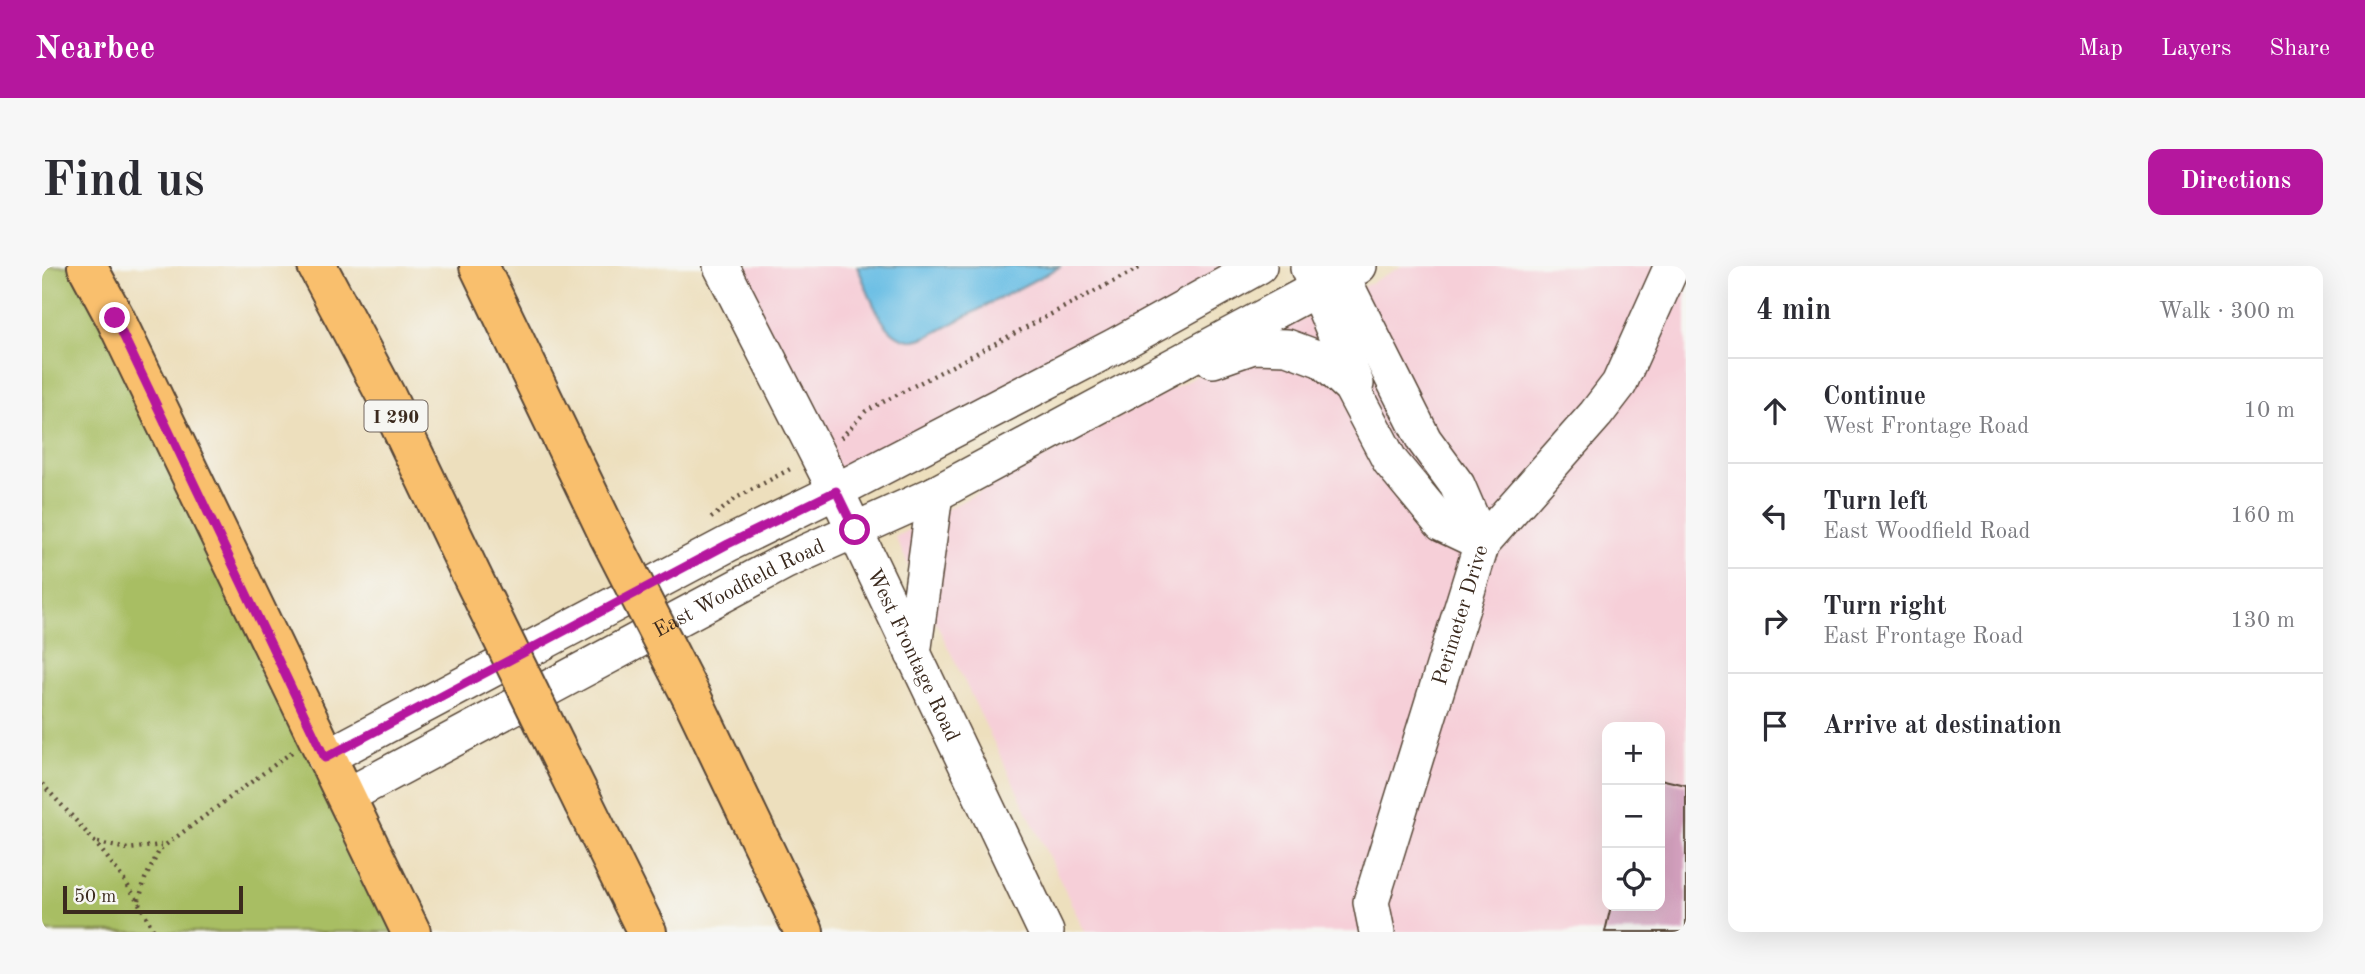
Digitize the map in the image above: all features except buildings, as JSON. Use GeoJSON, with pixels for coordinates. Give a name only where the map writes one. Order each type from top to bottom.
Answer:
{"type":"FeatureCollection","features":[{"type":"Feature","properties":{"kind":"main road"},"geometry":{"type":"LineString","coordinates":[[87,266],[115,318],[411,932]]}},
{"type":"Feature","properties":{"kind":"main road","name":"I 290"},"geometry":{"type":"LineString","coordinates":[[317,266],[386,396],[647,932]]}},
{"type":"Feature","properties":{"kind":"main road"},"geometry":{"type":"LineString","coordinates":[[479,266],[804,932]]}},
{"type":"Feature","properties":{"kind":"street","name":"West Frontage Road"},"geometry":{"type":"LineString","coordinates":[[721,266],[836,491],[1046,932]]}},
{"type":"Feature","properties":{"kind":"street"},"geometry":{"type":"LineString","coordinates":[[1169,316],[1225,266]]}},
{"type":"Feature","properties":{"kind":"street","name":"East Woodfield Road"},"geometry":{"type":"LineString","coordinates":[[320,747],[836,491],[1259,266]]}},
{"type":"Feature","properties":{"kind":"street","name":"Perimeter Drive"},"geometry":{"type":"LineString","coordinates":[[1377,932],[1371,902],[1482,543],[1596,414],[1619,384],[1672,266]]}},
{"type":"Feature","properties":{"kind":"street","name":"East Woodfield Road"},"geometry":{"type":"LineString","coordinates":[[345,797],[784,562],[935,494],[1330,272]]}},
{"type":"Feature","properties":{"kind":"street"},"geometry":{"type":"LineString","coordinates":[[1330,272],[1424,440],[1457,485],[1482,543]]}},
{"type":"Feature","properties":{"kind":"street"},"geometry":{"type":"LineString","coordinates":[[1330,272],[1390,461]]}},
{"type":"Feature","properties":{"kind":"street"},"geometry":{"type":"LineString","coordinates":[[1133,385],[1253,346],[1287,347],[1322,360],[1351,387],[1390,461],[1442,524],[1482,543]]}},
{"type":"Feature","properties":{"kind":"street"},"geometry":{"type":"LineString","coordinates":[[913,654],[935,494]]}},
{"type":"Feature","properties":{"kind":"path"},"geometry":{"type":"LineString","coordinates":[[836,444],[866,411],[1143,266]]}},
{"type":"Feature","properties":{"kind":"path"},"geometry":{"type":"LineString","coordinates":[[98,843],[128,849],[150,849],[166,844],[320,747]]}},
{"type":"Feature","properties":{"kind":"path"},"geometry":{"type":"LineString","coordinates":[[42,784],[98,843],[139,900],[154,932]]}},
{"type":"Feature","properties":{"kind":"path"},"geometry":{"type":"LineString","coordinates":[[139,900],[145,879],[166,844]]}},
{"type":"Feature","properties":{"kind":"shaded area"},"geometry":{"type":"Polygon","coordinates":[[[719,266],[1248,266],[834,500],[719,266]]]}},
{"type":"Feature","properties":{"kind":"shaded area"},"geometry":{"type":"Polygon","coordinates":[[[1402,266],[1686,266],[1686,932],[1085,932],[895,537],[1402,266]]]}},
{"type":"Feature","properties":{"kind":"green space"},"geometry":{"type":"Polygon","coordinates":[[[42,266],[87,266],[411,932],[42,932],[42,266]]]}},
{"type":"Feature","properties":{"kind":"water"},"geometry":{"type":"Polygon","coordinates":[[[857,266],[1061,266],[931,335],[912,340],[900,337],[883,321],[857,266]]]}},
{"type":"Feature","properties":{"kind":"route"},"geometry":{"type":"LineString","coordinates":[[115,318],[325,758],[728,544],[836,491],[855,530]]}}]}
